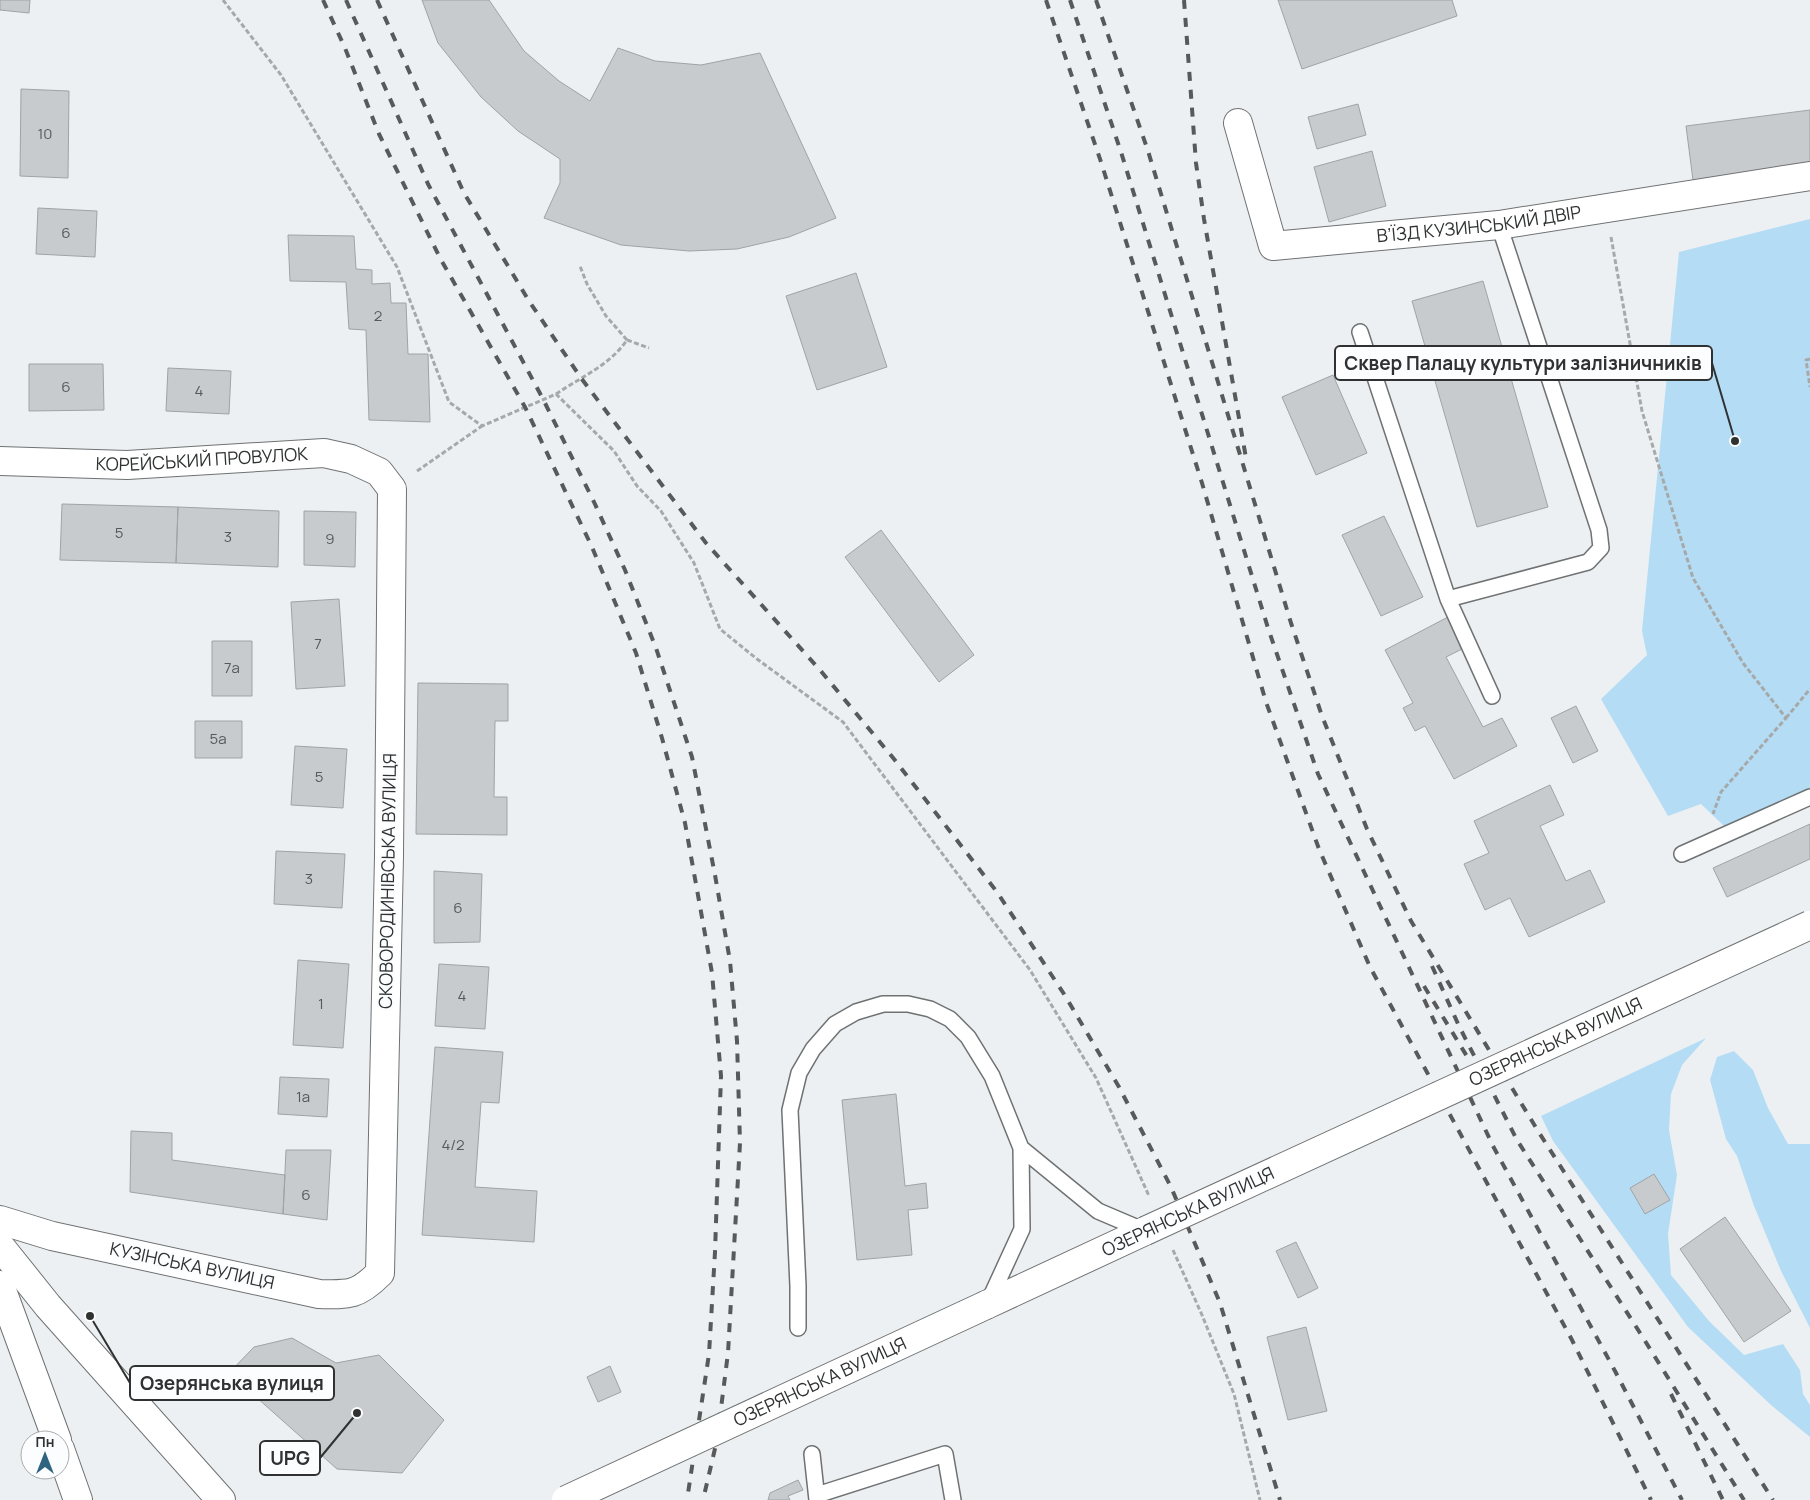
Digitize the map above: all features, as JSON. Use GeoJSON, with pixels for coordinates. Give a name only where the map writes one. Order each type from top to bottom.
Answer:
{"type":"FeatureCollection","features":[{"type":"Feature","properties":{"kind":"street","name":"В’ЇЗД КУЗИНСЬКИЙ ДВІР"},"geometry":{"type":"LineString","coordinates":[[1238,123],[1273,246],[1499,225],[1810,176]]}},
{"type":"Feature","properties":{"kind":"street","name":"КОРЕЙСЬКИЙ ПРОВУЛОК"},"geometry":{"type":"LineString","coordinates":[[0,461],[126,465],[324,453],[351,459],[379,472],[392,489]]}},
{"type":"Feature","properties":{"kind":"street","name":"СКОВОРОДИНІВСЬКА ВУЛИЦЯ"},"geometry":{"type":"LineString","coordinates":[[380,1273],[389,856],[392,489]]}},
{"type":"Feature","properties":{"kind":"street","name":"ОЗЕРЯНСЬКА ВУЛИЦЯ"},"geometry":{"type":"LineString","coordinates":[[566,1500],[1810,925]]}},
{"type":"Feature","properties":{"kind":"street","name":"КУЗІНСЬКА ВУЛИЦЯ"},"geometry":{"type":"LineString","coordinates":[[0,1220],[52,1236],[319,1294],[343,1295],[358,1291],[380,1273]]}},
{"type":"Feature","properties":{"kind":"street"},"geometry":{"type":"LineString","coordinates":[[0,1246],[48,1306],[221,1500]]}},
{"type":"Feature","properties":{"kind":"street"},"geometry":{"type":"LineString","coordinates":[[0,1285],[53,1430]]}},
{"type":"Feature","properties":{"kind":"street"},"geometry":{"type":"LineString","coordinates":[[70,1477],[78,1500]]}},
{"type":"Feature","properties":{"kind":"lane"},"geometry":{"type":"LineString","coordinates":[[1448,599],[1588,562],[1601,548],[1599,530],[1499,225]]}},
{"type":"Feature","properties":{"kind":"lane"},"geometry":{"type":"LineString","coordinates":[[1360,332],[1448,599],[1492,696]]}},
{"type":"Feature","properties":{"kind":"lane"},"geometry":{"type":"LineString","coordinates":[[1682,854],[1810,797]]}},
{"type":"Feature","properties":{"kind":"lane"},"geometry":{"type":"LineString","coordinates":[[798,1328],[798,1286],[790,1110],[799,1074],[813,1050],[836,1024],[856,1012],[883,1004],[908,1004],[930,1009],[950,1018],[968,1037],[992,1076],[1021,1148],[1022,1229],[986,1305]]}},
{"type":"Feature","properties":{"kind":"lane"},"geometry":{"type":"LineString","coordinates":[[1021,1148],[1098,1211],[1145,1232]]}},
{"type":"Feature","properties":{"kind":"lane"},"geometry":{"type":"LineString","coordinates":[[812,1454],[817,1498],[945,1454],[953,1500]]}},
{"type":"Feature","properties":{"kind":"path"},"geometry":{"type":"LineString","coordinates":[[223,0],[281,74],[397,267],[449,402],[482,426]]}},
{"type":"Feature","properties":{"kind":"path"},"geometry":{"type":"LineString","coordinates":[[1606,208],[1642,411],[1693,578],[1743,663],[1786,718]]}},
{"type":"Feature","properties":{"kind":"path"},"geometry":{"type":"LineString","coordinates":[[580,266],[606,316],[627,340],[649,348]]}},
{"type":"Feature","properties":{"kind":"path"},"geometry":{"type":"LineString","coordinates":[[392,489],[482,426],[556,394],[605,364],[620,350],[627,340]]}},
{"type":"Feature","properties":{"kind":"path"},"geometry":{"type":"LineString","coordinates":[[1810,359],[1806,360],[1810,387]]}},
{"type":"Feature","properties":{"kind":"path"},"geometry":{"type":"LineString","coordinates":[[556,394],[614,451],[637,486],[661,511],[694,563],[720,629],[757,659],[843,722],[1030,970],[1096,1078],[1149,1197]]}},
{"type":"Feature","properties":{"kind":"path"},"geometry":{"type":"LineString","coordinates":[[1701,845],[1721,792],[1810,689]]}},
{"type":"Feature","properties":{"kind":"path"},"geometry":{"type":"LineString","coordinates":[[1170,1242],[1234,1394],[1260,1500]]}},
{"type":"Feature","properties":{"kind":"shaded area"},"geometry":{"type":"Polygon","coordinates":[[[1810,219],[1810,788],[1724,826],[1701,804],[1668,816],[1601,699],[1647,655],[1642,631],[1679,252],[1810,219]]]}},
{"type":"Feature","properties":{"kind":"shaded area"},"geometry":{"type":"Polygon","coordinates":[[[1706,1038],[1682,1065],[1671,1094],[1669,1130],[1677,1175],[1668,1234],[1671,1275],[1709,1321],[1744,1355],[1783,1344],[1800,1370],[1803,1394],[1810,1405],[1810,1437],[1771,1405],[1688,1327],[1553,1141],[1541,1116],[1706,1038]]]}},
{"type":"Feature","properties":{"kind":"shaded area"},"geometry":{"type":"Polygon","coordinates":[[[1734,1051],[1753,1070],[1768,1108],[1788,1144],[1810,1144],[1810,1328],[1781,1271],[1754,1206],[1737,1156],[1726,1139],[1710,1080],[1717,1057],[1734,1051]]]}},
{"type":"Feature","properties":{"kind":"building"},"geometry":{"type":"Polygon","coordinates":[[[0,0],[30,0],[29,13],[0,10],[0,0]]]}},
{"type":"Feature","properties":{"kind":"building"},"geometry":{"type":"Polygon","coordinates":[[[422,0],[489,0],[524,51],[559,81],[590,101],[618,48],[655,61],[701,65],[760,53],[836,218],[789,237],[737,249],[689,251],[621,245],[544,218],[560,183],[560,159],[518,131],[481,97],[438,43],[422,0]]]}},
{"type":"Feature","properties":{"kind":"building"},"geometry":{"type":"Polygon","coordinates":[[[1278,0],[1452,0],[1457,16],[1302,69],[1278,0]]]}},
{"type":"Feature","properties":{"kind":"building"},"geometry":{"type":"Polygon","coordinates":[[[21,89],[69,91],[68,178],[20,176],[21,89]]]}},
{"type":"Feature","properties":{"kind":"building"},"geometry":{"type":"Polygon","coordinates":[[[1358,104],[1366,135],[1317,149],[1308,117],[1358,104]]]}},
{"type":"Feature","properties":{"kind":"building"},"geometry":{"type":"Polygon","coordinates":[[[1810,110],[1810,173],[1694,188],[1686,126],[1810,110]]]}},
{"type":"Feature","properties":{"kind":"building"},"geometry":{"type":"Polygon","coordinates":[[[1372,151],[1386,206],[1329,222],[1314,167],[1372,151]]]}},
{"type":"Feature","properties":{"kind":"building"},"geometry":{"type":"Polygon","coordinates":[[[38,208],[97,211],[95,257],[36,254],[38,208]]]}},
{"type":"Feature","properties":{"kind":"building"},"geometry":{"type":"Polygon","coordinates":[[[288,235],[354,236],[356,269],[372,270],[372,284],[390,283],[391,303],[406,303],[408,354],[428,354],[430,422],[369,420],[366,330],[349,329],[346,282],[290,281],[288,235]]]}},
{"type":"Feature","properties":{"kind":"building"},"geometry":{"type":"Polygon","coordinates":[[[856,273],[887,367],[817,390],[786,296],[856,273]]]}},
{"type":"Feature","properties":{"kind":"building"},"geometry":{"type":"Polygon","coordinates":[[[1483,281],[1548,507],[1477,527],[1412,301],[1483,281]]]}},
{"type":"Feature","properties":{"kind":"building"},"geometry":{"type":"Polygon","coordinates":[[[29,364],[103,364],[104,410],[29,411],[29,364]]]}},
{"type":"Feature","properties":{"kind":"building"},"geometry":{"type":"Polygon","coordinates":[[[168,368],[231,371],[229,414],[166,411],[168,368]]]}},
{"type":"Feature","properties":{"kind":"building"},"geometry":{"type":"Polygon","coordinates":[[[1333,375],[1367,453],[1316,475],[1282,397],[1333,375]]]}},
{"type":"Feature","properties":{"kind":"building"},"geometry":{"type":"Polygon","coordinates":[[[62,504],[178,507],[176,563],[60,560],[62,504]]]}},
{"type":"Feature","properties":{"kind":"building"},"geometry":{"type":"Polygon","coordinates":[[[178,507],[279,511],[278,567],[176,563],[178,507]]]}},
{"type":"Feature","properties":{"kind":"building"},"geometry":{"type":"Polygon","coordinates":[[[304,511],[356,512],[355,567],[304,565],[304,511]]]}},
{"type":"Feature","properties":{"kind":"building"},"geometry":{"type":"Polygon","coordinates":[[[1384,516],[1423,597],[1381,616],[1342,535],[1384,516]]]}},
{"type":"Feature","properties":{"kind":"building"},"geometry":{"type":"Polygon","coordinates":[[[881,530],[974,655],[939,682],[845,557],[881,530]]]}},
{"type":"Feature","properties":{"kind":"building"},"geometry":{"type":"Polygon","coordinates":[[[339,599],[345,686],[296,689],[291,602],[339,599]]]}},
{"type":"Feature","properties":{"kind":"building"},"geometry":{"type":"Polygon","coordinates":[[[1448,617],[1464,648],[1446,657],[1483,727],[1502,718],[1517,746],[1454,779],[1425,726],[1415,731],[1403,708],[1413,703],[1385,650],[1448,617]]]}},
{"type":"Feature","properties":{"kind":"building"},"geometry":{"type":"Polygon","coordinates":[[[212,641],[252,641],[252,696],[212,696],[212,641]]]}},
{"type":"Feature","properties":{"kind":"building"},"geometry":{"type":"Polygon","coordinates":[[[418,683],[508,684],[508,721],[495,721],[494,797],[507,797],[507,835],[416,834],[418,683]]]}},
{"type":"Feature","properties":{"kind":"building"},"geometry":{"type":"Polygon","coordinates":[[[1576,706],[1598,751],[1573,763],[1551,718],[1576,706]]]}},
{"type":"Feature","properties":{"kind":"building"},"geometry":{"type":"Polygon","coordinates":[[[195,721],[242,721],[242,758],[195,758],[195,721]]]}},
{"type":"Feature","properties":{"kind":"building"},"geometry":{"type":"Polygon","coordinates":[[[295,746],[347,749],[343,808],[291,805],[295,746]]]}},
{"type":"Feature","properties":{"kind":"building"},"geometry":{"type":"Polygon","coordinates":[[[1550,785],[1564,815],[1540,826],[1566,881],[1590,870],[1605,902],[1529,937],[1510,898],[1485,910],[1464,864],[1489,853],[1474,821],[1550,785]]]}},
{"type":"Feature","properties":{"kind":"building"},"geometry":{"type":"Polygon","coordinates":[[[1810,824],[1810,859],[1727,897],[1713,868],[1810,824]]]}},
{"type":"Feature","properties":{"kind":"building"},"geometry":{"type":"Polygon","coordinates":[[[276,851],[345,854],[342,908],[274,904],[276,851]]]}},
{"type":"Feature","properties":{"kind":"building"},"geometry":{"type":"Polygon","coordinates":[[[434,871],[482,874],[480,942],[434,943],[434,871]]]}},
{"type":"Feature","properties":{"kind":"building"},"geometry":{"type":"Polygon","coordinates":[[[298,960],[349,964],[343,1048],[293,1045],[298,960]]]}},
{"type":"Feature","properties":{"kind":"building"},"geometry":{"type":"Polygon","coordinates":[[[439,964],[489,967],[485,1029],[435,1026],[439,964]]]}},
{"type":"Feature","properties":{"kind":"building"},"geometry":{"type":"Polygon","coordinates":[[[435,1047],[503,1052],[499,1103],[481,1102],[475,1187],[537,1191],[534,1242],[422,1235],[435,1047]]]}},
{"type":"Feature","properties":{"kind":"building"},"geometry":{"type":"Polygon","coordinates":[[[280,1077],[329,1079],[327,1117],[278,1114],[280,1077]]]}},
{"type":"Feature","properties":{"kind":"building"},"geometry":{"type":"Polygon","coordinates":[[[896,1094],[905,1186],[926,1183],[928,1208],[908,1210],[912,1255],[857,1260],[842,1100],[896,1094]]]}},
{"type":"Feature","properties":{"kind":"building"},"geometry":{"type":"Polygon","coordinates":[[[131,1131],[172,1133],[172,1160],[285,1175],[283,1214],[130,1192],[131,1131]]]}},
{"type":"Feature","properties":{"kind":"building"},"geometry":{"type":"Polygon","coordinates":[[[286,1150],[331,1150],[327,1220],[283,1214],[286,1150]]]}},
{"type":"Feature","properties":{"kind":"building"},"geometry":{"type":"Polygon","coordinates":[[[1654,1174],[1670,1200],[1645,1214],[1630,1188],[1654,1174]]]}},
{"type":"Feature","properties":{"kind":"building"},"geometry":{"type":"Polygon","coordinates":[[[1725,1217],[1791,1311],[1744,1342],[1680,1249],[1725,1217]]]}},
{"type":"Feature","properties":{"kind":"building"},"geometry":{"type":"Polygon","coordinates":[[[1296,1242],[1318,1288],[1298,1298],[1276,1251],[1296,1242]]]}},
{"type":"Feature","properties":{"kind":"building"},"geometry":{"type":"Polygon","coordinates":[[[1306,1327],[1327,1411],[1288,1420],[1267,1337],[1306,1327]]]}},
{"type":"Feature","properties":{"kind":"building"},"geometry":{"type":"Polygon","coordinates":[[[292,1338],[336,1363],[379,1355],[444,1420],[402,1473],[337,1469],[229,1373],[254,1347],[292,1338]]]}},
{"type":"Feature","properties":{"kind":"building"},"geometry":{"type":"Polygon","coordinates":[[[610,1366],[621,1392],[598,1402],[587,1377],[610,1366]]]}},
{"type":"Feature","properties":{"kind":"building"},"geometry":{"type":"Polygon","coordinates":[[[798,1480],[803,1490],[788,1496],[790,1500],[768,1500],[770,1493],[798,1480]]]}},
{"type":"Feature","properties":{"kind":"railway"},"geometry":{"type":"LineString","coordinates":[[323,0],[345,48],[379,134],[440,258],[525,407],[592,547],[636,653],[685,823],[712,973],[721,1076],[715,1252],[709,1354],[687,1500]]}},
{"type":"Feature","properties":{"kind":"railway"},"geometry":{"type":"LineString","coordinates":[[346,0],[428,184],[543,399],[594,502],[625,570],[656,648],[692,757],[730,961],[737,1041],[740,1143],[728,1353],[717,1440],[703,1500]]}},
{"type":"Feature","properties":{"kind":"railway"},"geometry":{"type":"LineString","coordinates":[[377,0],[464,193],[529,301],[581,378],[706,543],[820,670],[894,759],[997,892],[1064,994],[1119,1087],[1171,1187],[1220,1303],[1280,1500]]}},
{"type":"Feature","properties":{"kind":"railway"},"geometry":{"type":"LineString","coordinates":[[1046,0],[1101,162],[1202,483],[1266,702],[1319,849],[1370,967],[1572,1340],[1651,1500]]}},
{"type":"Feature","properties":{"kind":"railway"},"geometry":{"type":"LineString","coordinates":[[1070,0],[1121,152],[1268,628],[1318,774],[1493,1146],[1615,1371],[1682,1500]]}},
{"type":"Feature","properties":{"kind":"railway"},"geometry":{"type":"LineString","coordinates":[[1096,0],[1148,151],[1291,623],[1322,716],[1367,829],[1411,921],[1538,1131],[1773,1500]]}},
{"type":"Feature","properties":{"kind":"railway"},"geometry":{"type":"LineString","coordinates":[[1184,0],[1196,163],[1246,458]]}},
{"type":"Feature","properties":{"kind":"railway"},"geometry":{"type":"LineString","coordinates":[[1432,966],[1459,1026],[1517,1140],[1744,1500]]}},
{"type":"Feature","properties":{"kind":"railway"},"geometry":{"type":"LineString","coordinates":[[1424,986],[1468,1058]]}},
{"type":"Feature","properties":{"kind":"railway"},"geometry":{"type":"LineString","coordinates":[[1671,1394],[1723,1500]]}},
{"type":"Feature","properties":{"kind":"place","name":"Сквер Палацу культури залізничників"},"geometry":{"type":"Point","coordinates":[1735,441]}},
{"type":"Feature","properties":{"kind":"place","name":"Озерянська вулиця"},"geometry":{"type":"Point","coordinates":[90,1316]}},
{"type":"Feature","properties":{"kind":"place","name":"UPG"},"geometry":{"type":"Point","coordinates":[357,1413]}}]}
